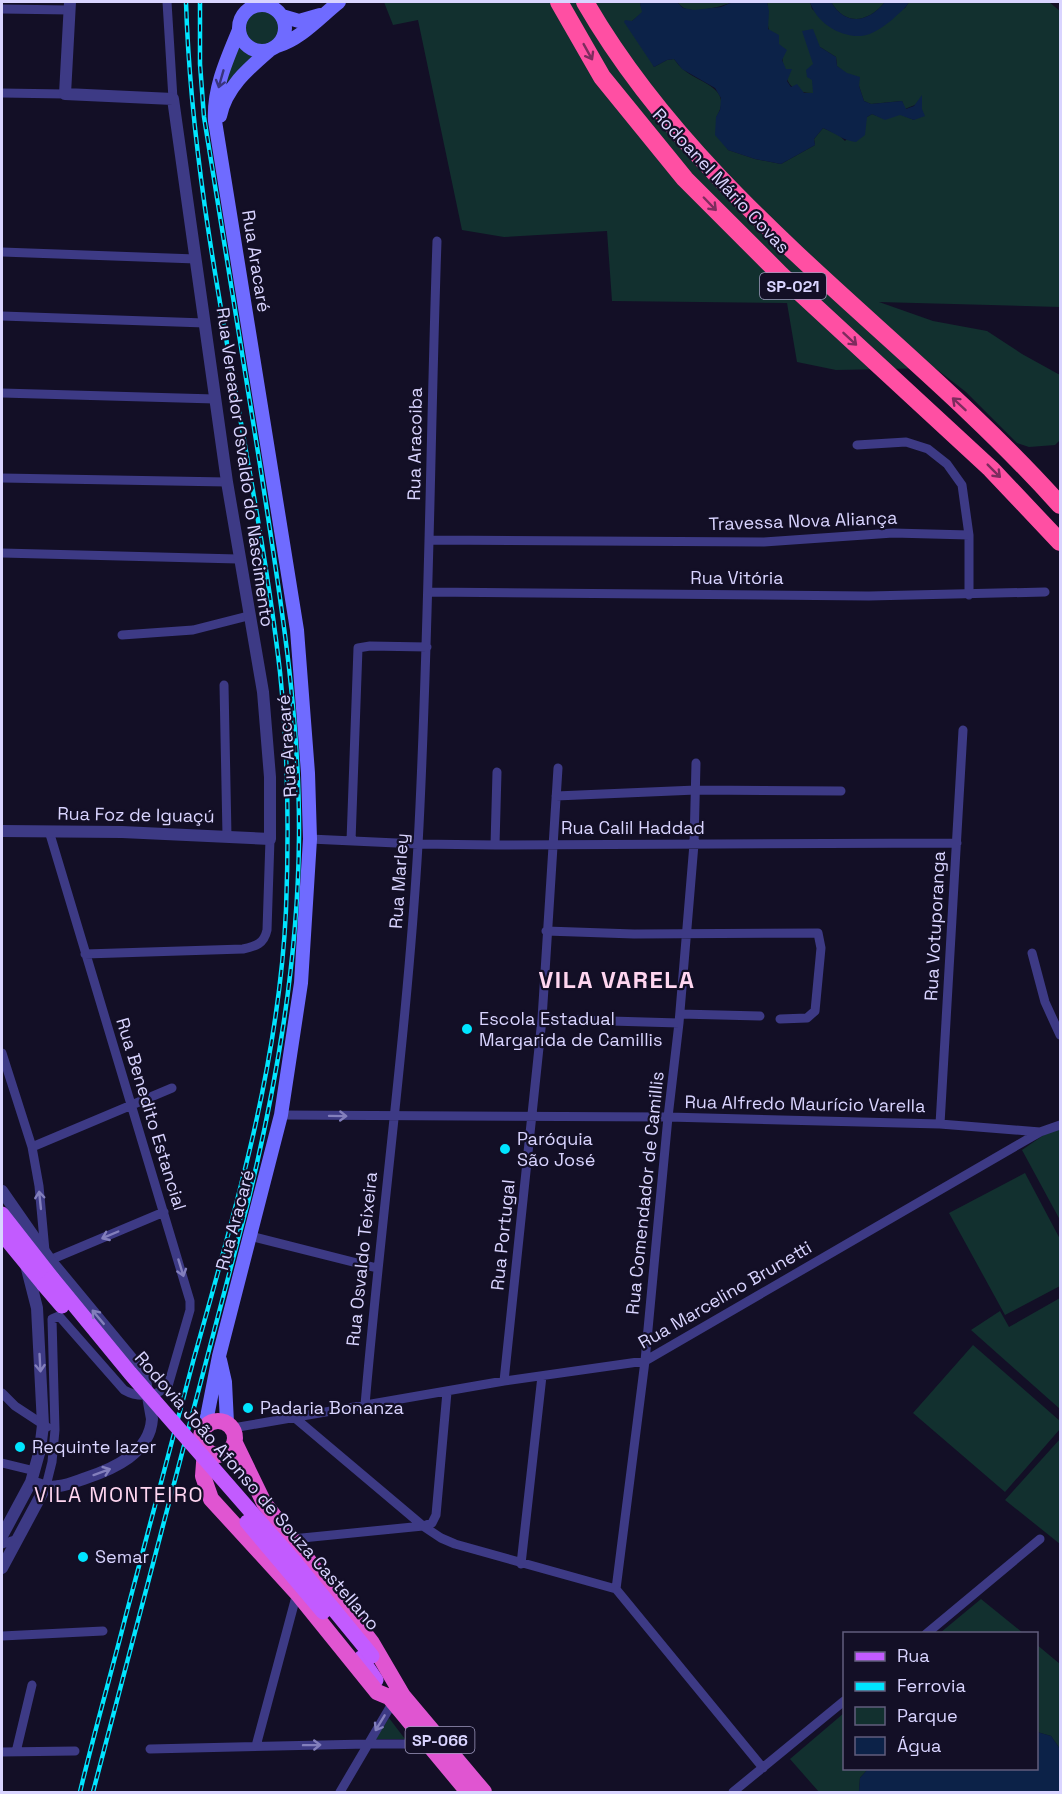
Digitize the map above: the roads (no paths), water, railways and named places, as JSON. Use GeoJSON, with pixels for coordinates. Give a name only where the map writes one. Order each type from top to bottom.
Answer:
{"type":"FeatureCollection","features":[{"type":"Feature","properties":{"kind":"highway","name":"Rodoanel Mário Covas"},"geometry":{"type":"LineString","coordinates":[[559,2],[602,76],[685,179],[781,275],[991,469],[1060,542]]}},
{"type":"Feature","properties":{"kind":"highway","name":"Rodoanel Mário Covas"},"geometry":{"type":"LineString","coordinates":[[585,2],[646,93],[710,168],[802,259],[1009,450],[1060,505]]}},
{"type":"Feature","properties":{"kind":"highway"},"geometry":{"type":"LineString","coordinates":[[213,1421],[232,1431],[264,1503],[372,1643],[393,1695],[377,1692],[297,1593],[211,1498],[203,1476],[205,1450],[201,1438],[205,1427],[213,1421]]}},
{"type":"Feature","properties":{"kind":"highway"},"geometry":{"type":"LineString","coordinates":[[205,1450],[216,1456],[228,1453],[232,1431]]}},
{"type":"Feature","properties":{"kind":"highway","name":"Rodovia João Afonso de Souza Castellano"},"geometry":{"type":"LineString","coordinates":[[393,1695],[461,1789]]}},
{"type":"Feature","properties":{"kind":"highway","name":"Rodovia João Afonso de Souza Castellano"},"geometry":{"type":"LineString","coordinates":[[393,1695],[484,1792]]}},
{"type":"Feature","properties":{"kind":"main road"},"geometry":{"type":"LineString","coordinates":[[240,2],[241,37],[250,48],[264,51],[274,48],[285,32],[282,16]]}},
{"type":"Feature","properties":{"kind":"main road","name":"Rua Aracaré"},"geometry":{"type":"LineString","coordinates":[[217,130],[222,108],[229,93],[247,71],[274,48],[293,39],[339,2]]}},
{"type":"Feature","properties":{"kind":"main road"},"geometry":{"type":"LineString","coordinates":[[240,26],[248,10],[266,4],[282,16],[299,21],[325,14]]}},
{"type":"Feature","properties":{"kind":"main road","name":"Rua Aracaré"},"geometry":{"type":"LineString","coordinates":[[205,1427],[219,1356],[281,1115],[301,983],[310,839],[308,773],[297,630],[215,113],[216,97],[224,66],[240,26]]}},
{"type":"Feature","properties":{"kind":"main road","name":"Rodovia João Afonso de Souza Castellano"},"geometry":{"type":"LineString","coordinates":[[2,1214],[48,1282],[285,1566],[366,1657],[393,1695]]}},
{"type":"Feature","properties":{"kind":"main road","name":"Rodovia João Afonso de Souza Castellano"},"geometry":{"type":"LineString","coordinates":[[2,1234],[26,1264],[48,1282]]}},
{"type":"Feature","properties":{"kind":"main road","name":"Rua Aracaré"},"geometry":{"type":"LineString","coordinates":[[219,1356],[232,1431]]}},
{"type":"Feature","properties":{"kind":"street","name":"Rua Vereador Osvaldo do Nascimento"},"geometry":{"type":"LineString","coordinates":[[85,954],[243,949],[258,945],[265,938],[270,839],[267,725],[238,559],[173,99],[167,2]]}},
{"type":"Feature","properties":{"kind":"street"},"geometry":{"type":"LineString","coordinates":[[2,9],[70,6],[65,94]]}},
{"type":"Feature","properties":{"kind":"street"},"geometry":{"type":"LineString","coordinates":[[2,93],[65,94],[84,99],[173,99]]}},
{"type":"Feature","properties":{"kind":"street","name":"Rua Aracoiba"},"geometry":{"type":"LineString","coordinates":[[427,647],[430,440],[437,241]]}},
{"type":"Feature","properties":{"kind":"street"},"geometry":{"type":"LineString","coordinates":[[2,252],[196,259]]}},
{"type":"Feature","properties":{"kind":"street"},"geometry":{"type":"LineString","coordinates":[[2,316],[205,323]]}},
{"type":"Feature","properties":{"kind":"street"},"geometry":{"type":"LineString","coordinates":[[2,393],[215,399]]}},
{"type":"Feature","properties":{"kind":"street"},"geometry":{"type":"LineString","coordinates":[[857,445],[906,442],[928,449],[947,464],[962,485],[969,535],[969,595]]}},
{"type":"Feature","properties":{"kind":"street"},"geometry":{"type":"LineString","coordinates":[[2,478],[227,482]]}},
{"type":"Feature","properties":{"kind":"street","name":"Travessa Nova Aliança"},"geometry":{"type":"LineString","coordinates":[[430,540],[764,543],[893,533],[969,535]]}},
{"type":"Feature","properties":{"kind":"street"},"geometry":{"type":"LineString","coordinates":[[2,553],[238,559]]}},
{"type":"Feature","properties":{"kind":"street","name":"Rua Vitória"},"geometry":{"type":"LineString","coordinates":[[429,592],[869,596],[1044,592]]}},
{"type":"Feature","properties":{"kind":"street"},"geometry":{"type":"LineString","coordinates":[[122,635],[193,630],[248,616]]}},
{"type":"Feature","properties":{"kind":"street"},"geometry":{"type":"LineString","coordinates":[[351,841],[358,648],[370,645],[427,647]]}},
{"type":"Feature","properties":{"kind":"street","name":"Rua Marley"},"geometry":{"type":"LineString","coordinates":[[394,1117],[408,980],[418,844],[427,647]]}},
{"type":"Feature","properties":{"kind":"street"},"geometry":{"type":"LineString","coordinates":[[224,685],[226,836]]}},
{"type":"Feature","properties":{"kind":"street","name":"Rua Votuporanga"},"geometry":{"type":"LineString","coordinates":[[940,1124],[963,729]]}},
{"type":"Feature","properties":{"kind":"street","name":"Rua Comendador de Camillis"},"geometry":{"type":"LineString","coordinates":[[616,1589],[645,1361],[668,1117],[680,1018],[694,844],[696,763]]}},
{"type":"Feature","properties":{"kind":"street","name":"Rua Portugal"},"geometry":{"type":"LineString","coordinates":[[504,1381],[542,1019],[558,768]]}},
{"type":"Feature","properties":{"kind":"street"},"geometry":{"type":"LineString","coordinates":[[495,845],[497,772]]}},
{"type":"Feature","properties":{"kind":"street"},"geometry":{"type":"LineString","coordinates":[[556,796],[696,790],[841,791]]}},
{"type":"Feature","properties":{"kind":"street","name":"Rua Foz de Iguaçú"},"geometry":{"type":"LineString","coordinates":[[2,831],[270,839]]}},
{"type":"Feature","properties":{"kind":"street","name":"Rua Benedito Estancial"},"geometry":{"type":"LineString","coordinates":[[49,831],[188,1291],[190,1310],[168,1386],[147,1395]]}},
{"type":"Feature","properties":{"kind":"street","name":"Rua Calil Haddad"},"geometry":{"type":"LineString","coordinates":[[310,839],[495,845],[957,843]]}},
{"type":"Feature","properties":{"kind":"street"},"geometry":{"type":"LineString","coordinates":[[546,931],[634,934],[818,933],[821,940],[816,1008],[807,1018],[780,1019]]}},
{"type":"Feature","properties":{"kind":"street"},"geometry":{"type":"LineString","coordinates":[[1032,953],[1045,1002],[1060,1035]]}},
{"type":"Feature","properties":{"kind":"street"},"geometry":{"type":"LineString","coordinates":[[542,1019],[760,1016]]}},
{"type":"Feature","properties":{"kind":"street"},"geometry":{"type":"LineString","coordinates":[[2,1053],[32,1147],[47,1257]]}},
{"type":"Feature","properties":{"kind":"street"},"geometry":{"type":"LineString","coordinates":[[32,1147],[172,1088]]}},
{"type":"Feature","properties":{"kind":"street","name":"Rua Alfredo Maurício Varella"},"geometry":{"type":"LineString","coordinates":[[281,1115],[668,1117],[940,1124],[1040,1132]]}},
{"type":"Feature","properties":{"kind":"street","name":"Rua Osvaldo Teixeira"},"geometry":{"type":"LineString","coordinates":[[365,1405],[394,1117]]}},
{"type":"Feature","properties":{"kind":"street","name":"Rua Marcelino Brunetti"},"geometry":{"type":"LineString","coordinates":[[232,1431],[504,1381],[645,1361],[1040,1132],[1060,1125]]}},
{"type":"Feature","properties":{"kind":"street"},"geometry":{"type":"LineString","coordinates":[[2,1191],[47,1257],[125,1350],[145,1380],[151,1425],[140,1446],[124,1461],[112,1469],[66,1485],[46,1486],[33,1476],[2,1463]]}},
{"type":"Feature","properties":{"kind":"street"},"geometry":{"type":"LineString","coordinates":[[47,1257],[164,1212]]}},
{"type":"Feature","properties":{"kind":"street"},"geometry":{"type":"LineString","coordinates":[[250,1236],[377,1268]]}},
{"type":"Feature","properties":{"kind":"street"},"geometry":{"type":"LineString","coordinates":[[2,1568],[46,1486],[52,1462],[37,1308],[26,1264]]}},
{"type":"Feature","properties":{"kind":"street"},"geometry":{"type":"LineString","coordinates":[[2,1536],[33,1476],[49,1428],[52,1319],[58,1316],[124,1390],[131,1394],[147,1395]]}},
{"type":"Feature","properties":{"kind":"street"},"geometry":{"type":"LineString","coordinates":[[521,1564],[542,1376]]}},
{"type":"Feature","properties":{"kind":"street"},"geometry":{"type":"LineString","coordinates":[[291,1539],[423,1526],[432,1523],[436,1515],[447,1392]]}},
{"type":"Feature","properties":{"kind":"street"},"geometry":{"type":"LineString","coordinates":[[2,1393],[15,1406],[49,1428]]}},
{"type":"Feature","properties":{"kind":"street"},"geometry":{"type":"LineString","coordinates":[[295,1418],[423,1526],[441,1538],[521,1564],[616,1589],[763,1768]]}},
{"type":"Feature","properties":{"kind":"street"},"geometry":{"type":"LineString","coordinates":[[2,1544],[18,1539]]}},
{"type":"Feature","properties":{"kind":"street"},"geometry":{"type":"LineString","coordinates":[[928,1632],[1040,1539]]}},
{"type":"Feature","properties":{"kind":"street"},"geometry":{"type":"LineString","coordinates":[[256,1746],[297,1593]]}},
{"type":"Feature","properties":{"kind":"street"},"geometry":{"type":"LineString","coordinates":[[2,1636],[103,1631]]}},
{"type":"Feature","properties":{"kind":"street"},"geometry":{"type":"LineString","coordinates":[[16,1752],[32,1685]]}},
{"type":"Feature","properties":{"kind":"street"},"geometry":{"type":"LineString","coordinates":[[340,1792],[393,1695]]}},
{"type":"Feature","properties":{"kind":"street"},"geometry":{"type":"LineString","coordinates":[[733,1792],[843,1702]]}},
{"type":"Feature","properties":{"kind":"street"},"geometry":{"type":"LineString","coordinates":[[150,1749],[427,1744]]}},
{"type":"Feature","properties":{"kind":"street"},"geometry":{"type":"LineString","coordinates":[[2,1752],[75,1751]]}},
{"type":"Feature","properties":{"kind":"water"},"geometry":{"type":"Polygon","coordinates":[[[642,2],[677,2],[683,8],[694,10],[721,7],[733,2],[767,2],[768,29],[779,35],[779,44],[787,50],[782,60],[786,69],[792,69],[787,81],[791,87],[797,84],[804,93],[813,93],[812,80],[807,77],[806,70],[813,64],[802,31],[813,29],[820,47],[836,57],[837,66],[847,73],[860,77],[859,86],[864,101],[871,104],[902,101],[906,109],[914,106],[922,95],[922,109],[925,116],[914,120],[900,115],[885,120],[872,114],[867,117],[865,135],[856,142],[823,128],[814,139],[815,145],[781,164],[755,159],[728,150],[715,135],[716,117],[720,110],[721,98],[715,88],[682,69],[674,59],[654,67],[624,22],[625,20],[632,21],[642,12],[640,4],[642,2]]]}},
{"type":"Feature","properties":{"kind":"water"},"geometry":{"type":"Polygon","coordinates":[[[810,2],[831,2],[844,15],[858,19],[872,14],[885,2],[909,2],[902,11],[882,27],[870,34],[853,36],[837,31],[823,22],[810,2]]]}},
{"type":"Feature","properties":{"kind":"water"},"geometry":{"type":"Polygon","coordinates":[[[1038,1732],[1051,1736],[1060,1749],[1060,1792],[859,1792],[860,1778],[867,1770],[1038,1770],[1038,1732]]]}},
{"type":"Feature","properties":{"kind":"railway"},"geometry":{"type":"LineString","coordinates":[[80,1792],[253,1137],[274,1024],[282,967],[286,910],[287,791],[280,672],[269,588],[200,171],[191,86],[186,2]]}},
{"type":"Feature","properties":{"kind":"railway"},"geometry":{"type":"LineString","coordinates":[[93,1792],[248,1202],[277,1066],[290,975],[298,883],[296,744],[287,651],[260,465],[204,117],[200,64],[200,2]]}},
{"type":"Feature","properties":{"kind":"place","name":"Escola Estadual Margarida de Camillis"},"geometry":{"type":"Point","coordinates":[467,1029]}},
{"type":"Feature","properties":{"kind":"place","name":"Paróquia São José"},"geometry":{"type":"Point","coordinates":[505,1149]}},
{"type":"Feature","properties":{"kind":"place","name":"Padaria Bonanza"},"geometry":{"type":"Point","coordinates":[248,1408]}},
{"type":"Feature","properties":{"kind":"place","name":"Requinte lazer"},"geometry":{"type":"Point","coordinates":[20,1447]}},
{"type":"Feature","properties":{"kind":"place","name":"Semar"},"geometry":{"type":"Point","coordinates":[83,1557]}},
{"type":"Feature","properties":{"kind":"district","name":"VILA VARELA"},"geometry":{"type":"Point","coordinates":[617,980]}},
{"type":"Feature","properties":{"kind":"district","name":"VILA MONTEIRO"},"geometry":{"type":"Point","coordinates":[119,1495]}}]}
